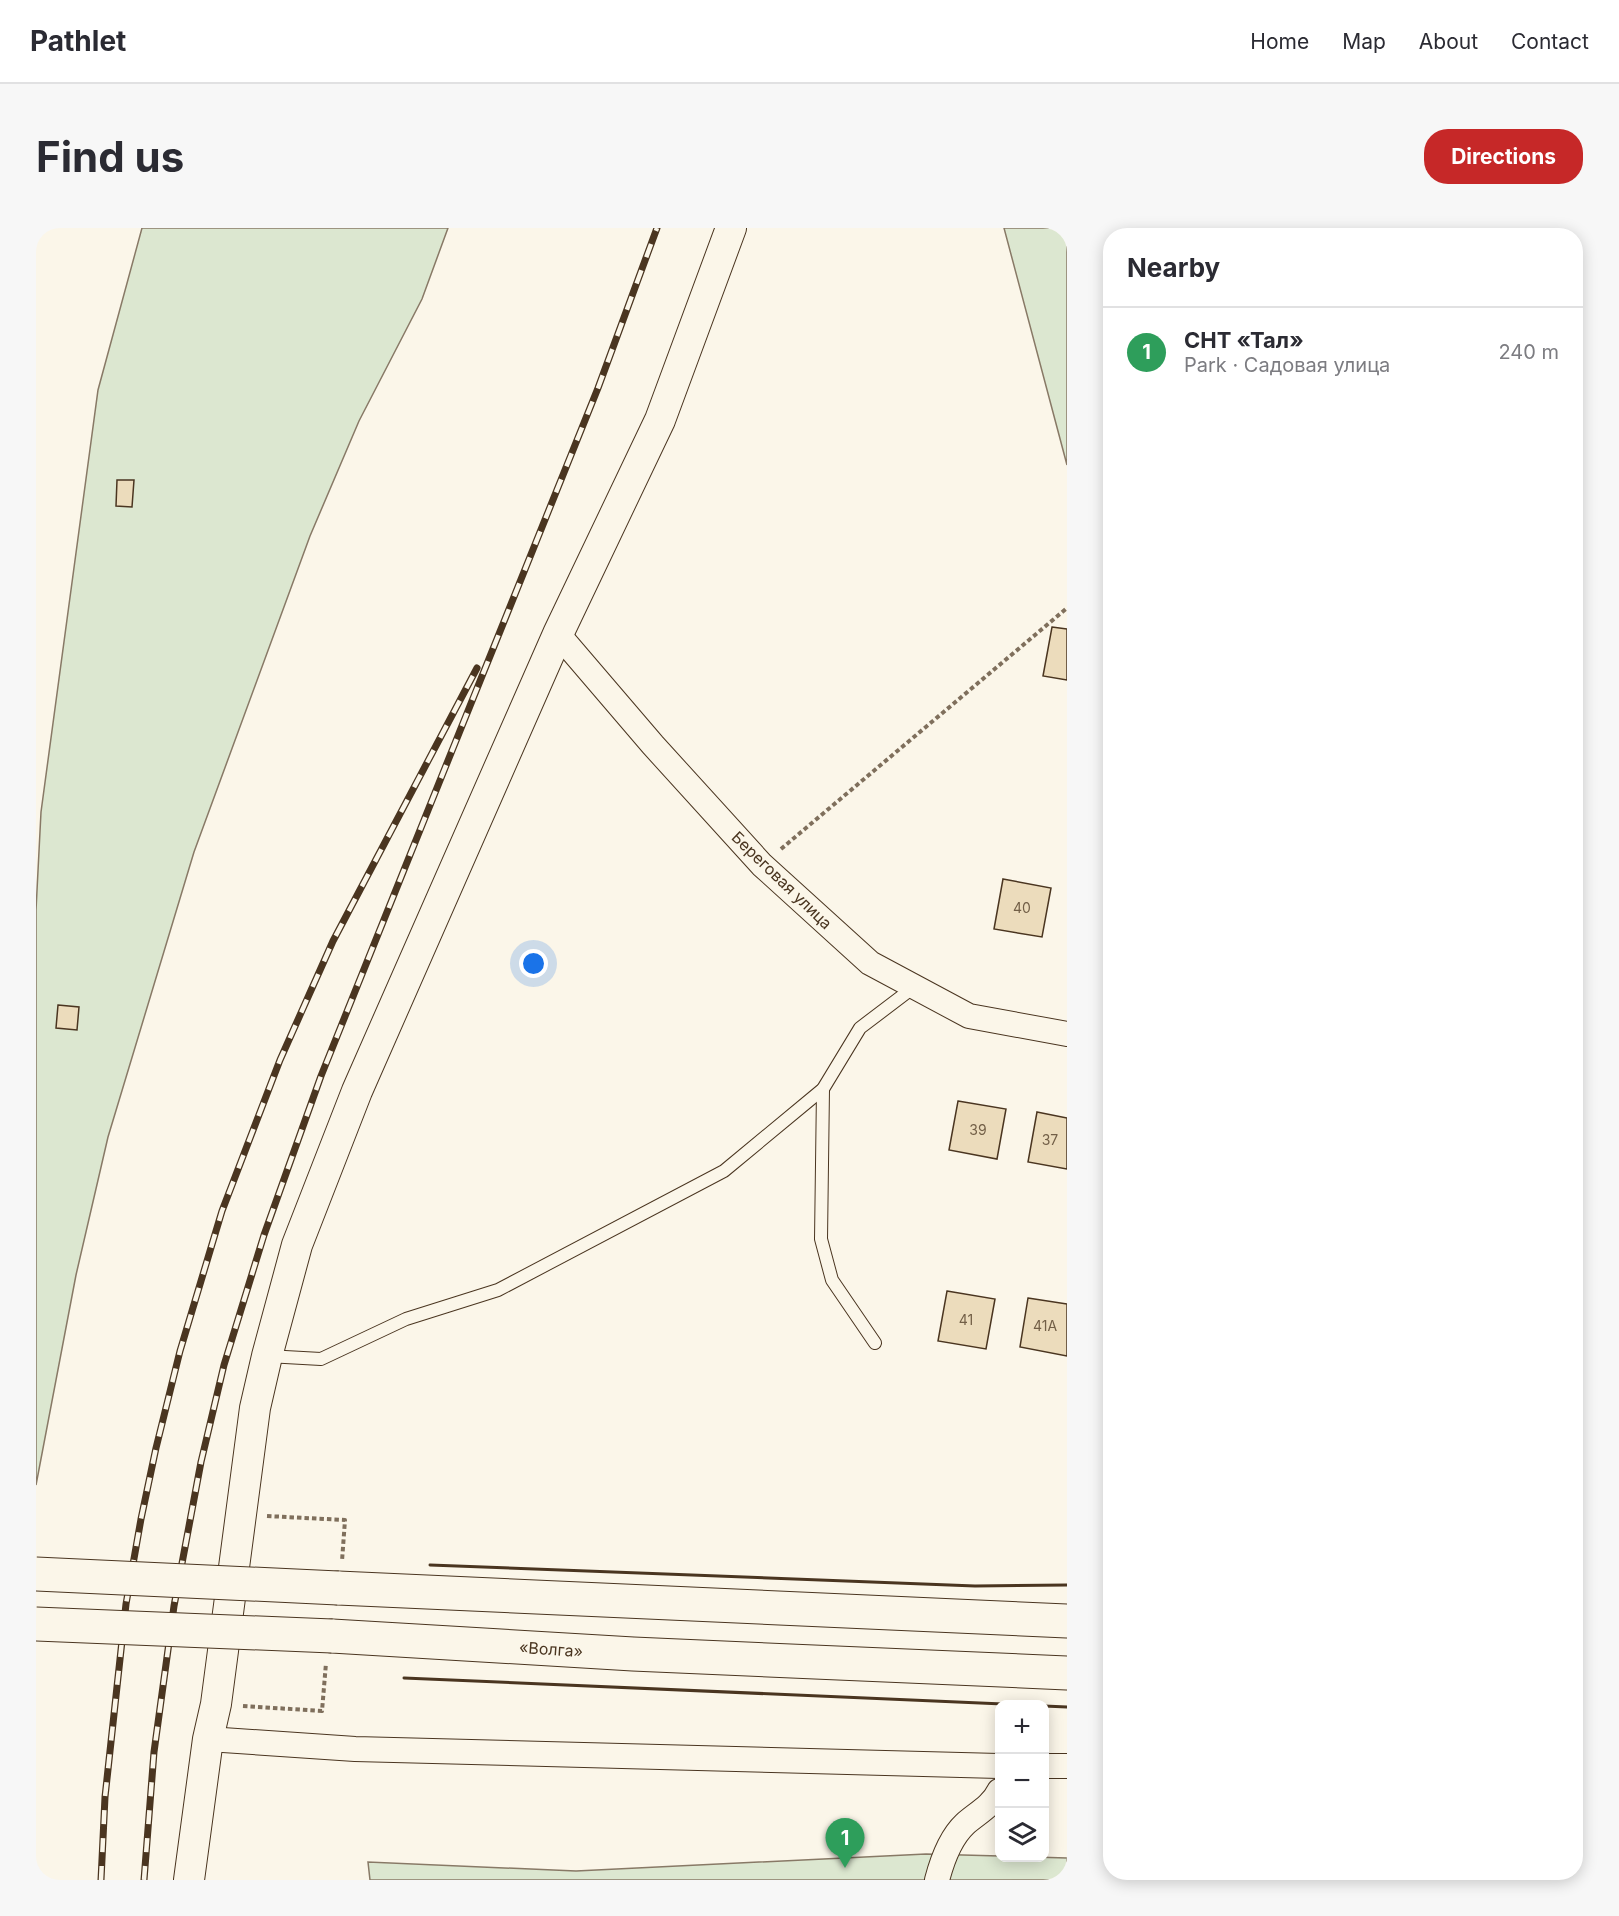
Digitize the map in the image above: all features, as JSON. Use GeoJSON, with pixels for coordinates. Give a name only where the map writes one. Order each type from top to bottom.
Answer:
{"type":"FeatureCollection","features":[{"type":"Feature","properties":{"kind":"highway"},"geometry":{"type":"LineString","coordinates":[[36,1574],[340,1578],[1067,1621]]}},
{"type":"Feature","properties":{"kind":"highway","name":"«Волга»"},"geometry":{"type":"LineString","coordinates":[[36,1624],[329,1650],[633,1654],[1067,1673]]}},
{"type":"Feature","properties":{"kind":"street"},"geometry":{"type":"LineString","coordinates":[[189,1880],[208,1739],[216,1704],[255,1408],[297,1245],[357,1091],[558,634],[660,420],[731,228]]}},
{"type":"Feature","properties":{"kind":"street","name":"Береговая улица"},"geometry":{"type":"LineString","coordinates":[[558,634],[653,745],[762,865],[870,963],[969,1016],[1067,1034]]}},
{"type":"Feature","properties":{"kind":"street"},"geometry":{"type":"LineString","coordinates":[[208,1739],[355,1749],[995,1766]]}},
{"type":"Feature","properties":{"kind":"street"},"geometry":{"type":"LineString","coordinates":[[1049,1766],[1067,1766]]}},
{"type":"Feature","properties":{"kind":"street"},"geometry":{"type":"LineString","coordinates":[[936,1880],[942,1859],[962,1827],[995,1799]]}},
{"type":"Feature","properties":{"kind":"lane"},"geometry":{"type":"LineString","coordinates":[[267,1356],[321,1359],[406,1319],[498,1290],[724,1171],[823,1089],[860,1028],[914,987]]}},
{"type":"Feature","properties":{"kind":"lane"},"geometry":{"type":"LineString","coordinates":[[823,1089],[821,1239],[832,1280],[875,1343]]}},
{"type":"Feature","properties":{"kind":"path"},"geometry":{"type":"LineString","coordinates":[[762,865],[1067,608]]}},
{"type":"Feature","properties":{"kind":"path"},"geometry":{"type":"LineString","coordinates":[[274,1516],[345,1520],[340,1578]]}},
{"type":"Feature","properties":{"kind":"path"},"geometry":{"type":"LineString","coordinates":[[252,1706],[322,1712],[329,1650]]}},
{"type":"Feature","properties":{"kind":"green space"},"geometry":{"type":"Polygon","coordinates":[[[142,228],[448,228],[422,299],[359,421],[310,536],[194,852],[108,1137],[76,1275],[36,1485],[36,910],[41,812],[98,390],[142,228]]]}},
{"type":"Feature","properties":{"kind":"green space"},"geometry":{"type":"Polygon","coordinates":[[[1004,228],[1067,228],[1067,465],[1004,228]]]}},
{"type":"Feature","properties":{"kind":"green space"},"geometry":{"type":"Polygon","coordinates":[[[926,1854],[995,1856],[995,1862],[1049,1862],[1049,1857],[1067,1858],[1067,1880],[370,1880],[368,1862],[576,1871],[926,1854]]]}},
{"type":"Feature","properties":{"kind":"building"},"geometry":{"type":"Polygon","coordinates":[[[117,480],[134,480],[132,507],[116,506],[117,480]]]}},
{"type":"Feature","properties":{"kind":"building"},"geometry":{"type":"Polygon","coordinates":[[[1052,627],[1067,629],[1067,680],[1043,676],[1052,627]]]}},
{"type":"Feature","properties":{"kind":"building"},"geometry":{"type":"Polygon","coordinates":[[[1003,879],[1051,888],[1042,937],[994,929],[1003,879]]]}},
{"type":"Feature","properties":{"kind":"building"},"geometry":{"type":"Polygon","coordinates":[[[58,1005],[79,1007],[77,1030],[56,1028],[58,1005]]]}},
{"type":"Feature","properties":{"kind":"building"},"geometry":{"type":"Polygon","coordinates":[[[958,1101],[1006,1109],[997,1159],[949,1150],[958,1101]]]}},
{"type":"Feature","properties":{"kind":"building"},"geometry":{"type":"Polygon","coordinates":[[[1037,1112],[1067,1118],[1067,1169],[1028,1162],[1037,1112]]]}},
{"type":"Feature","properties":{"kind":"building"},"geometry":{"type":"Polygon","coordinates":[[[947,1291],[995,1299],[986,1349],[938,1341],[947,1291]]]}},
{"type":"Feature","properties":{"kind":"building"},"geometry":{"type":"Polygon","coordinates":[[[1028,1298],[1067,1304],[1067,1356],[1020,1347],[1028,1298]]]}},
{"type":"Feature","properties":{"kind":"railway"},"geometry":{"type":"LineString","coordinates":[[144,1880],[154,1752],[174,1606],[201,1462],[224,1365],[264,1235],[321,1076],[598,388],[657,228]]}},
{"type":"Feature","properties":{"kind":"railway"},"geometry":{"type":"LineString","coordinates":[[101,1880],[105,1797],[126,1604],[141,1519],[180,1351],[222,1211],[280,1060],[333,941],[477,668]]}},
{"type":"Feature","properties":{"kind":"wall"},"geometry":{"type":"LineString","coordinates":[[430,1565],[975,1586],[1067,1585]]}},
{"type":"Feature","properties":{"kind":"wall"},"geometry":{"type":"LineString","coordinates":[[404,1678],[995,1704]]}},
{"type":"Feature","properties":{"kind":"wall"},"geometry":{"type":"LineString","coordinates":[[1049,1706],[1067,1707]]}},
{"type":"Feature","properties":{"kind":"place","name":"СНТ «Тал»"},"geometry":{"type":"Point","coordinates":[845,1868]}}]}
